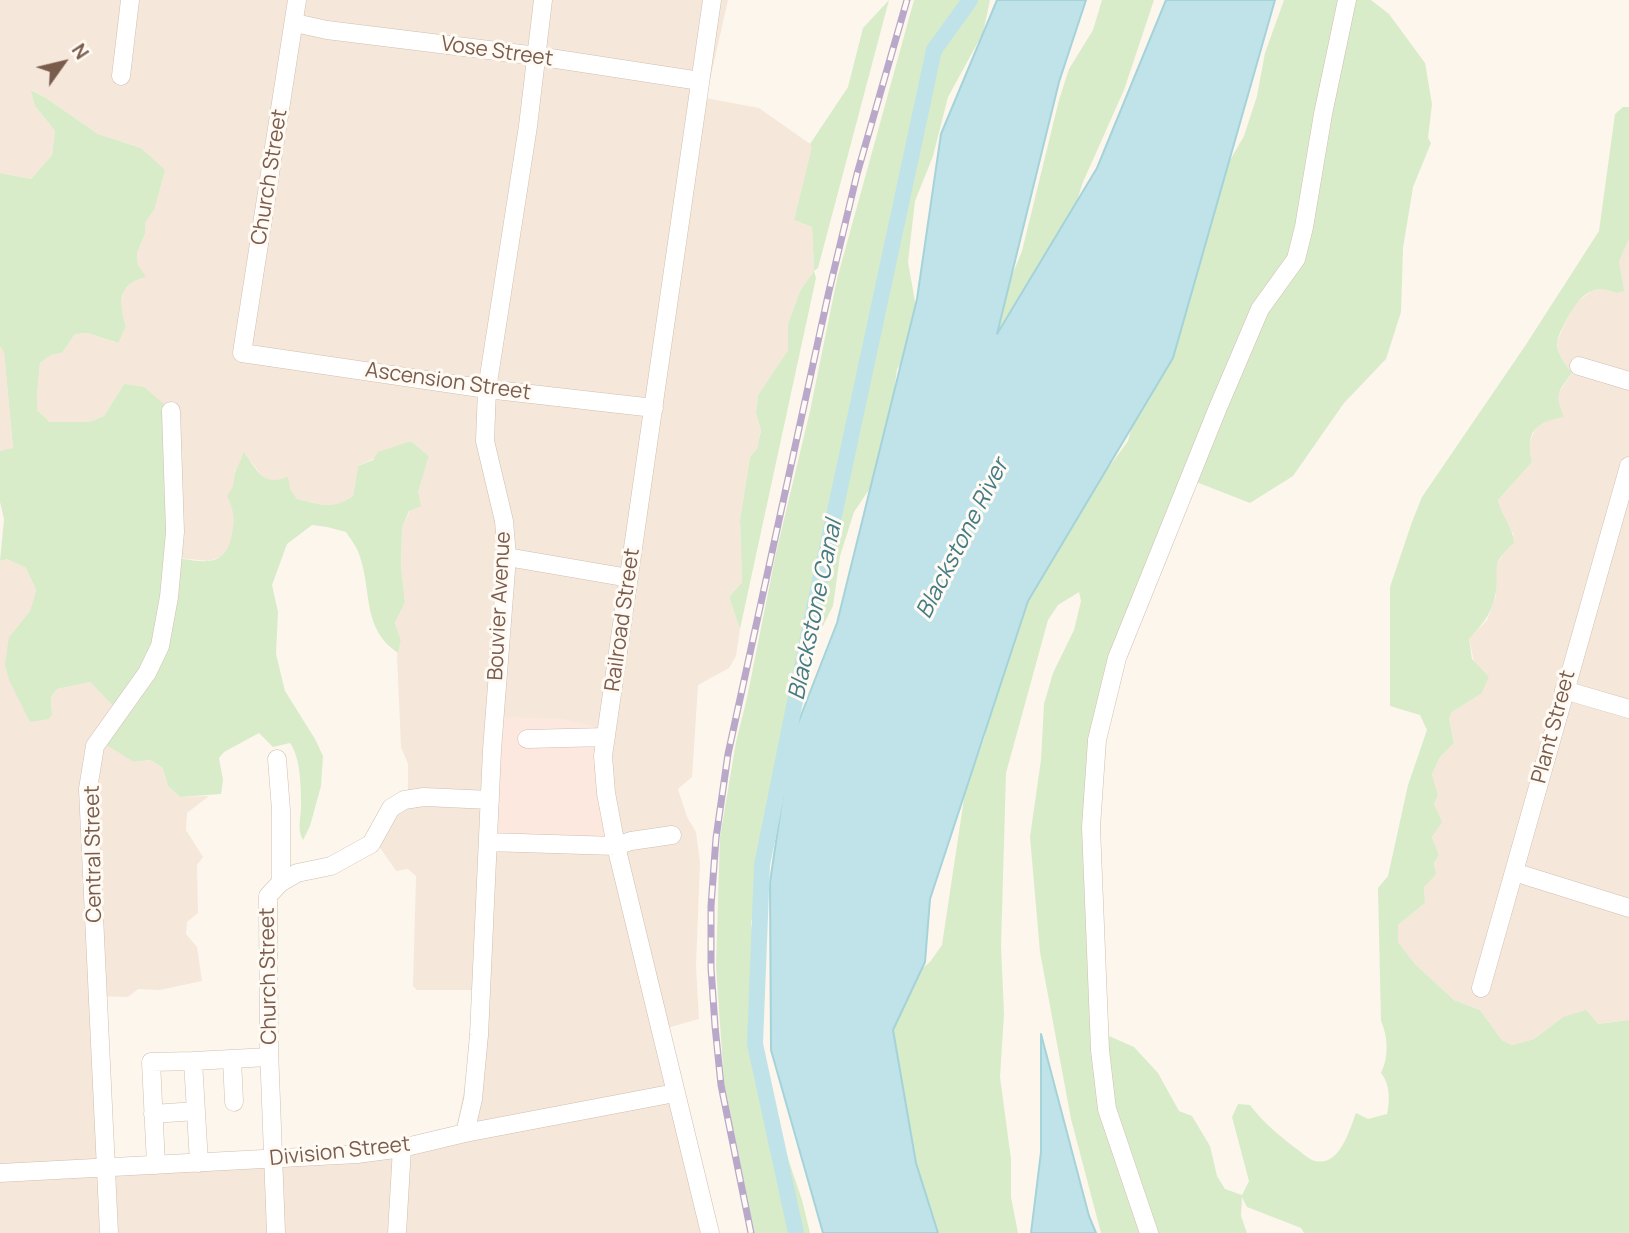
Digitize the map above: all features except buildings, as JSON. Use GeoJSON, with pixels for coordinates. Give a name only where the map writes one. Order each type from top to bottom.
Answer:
{"type":"FeatureCollection","features":[{"type":"Feature","properties":{"kind":"street"},"geometry":{"type":"LineString","coordinates":[[121,76],[130,0]]}},
{"type":"Feature","properties":{"kind":"street","name":"Church Street"},"geometry":{"type":"LineString","coordinates":[[242,353],[297,0]]}},
{"type":"Feature","properties":{"kind":"street","name":"Bouvier Avenue"},"geometry":{"type":"LineString","coordinates":[[465,1133],[472,1099],[479,1035],[490,800],[502,598],[507,557],[504,521],[485,441],[487,389],[524,152],[543,0]]}},
{"type":"Feature","properties":{"kind":"street","name":"Railroad Street"},"geometry":{"type":"LineString","coordinates":[[710,1233],[616,846],[606,793],[603,756],[712,0]]}},
{"type":"Feature","properties":{"kind":"street"},"geometry":{"type":"LineString","coordinates":[[1149,1233],[1108,1109],[1100,1050],[1091,827],[1097,740],[1117,658],[1217,410],[1260,309],[1296,259],[1347,0]]}},
{"type":"Feature","properties":{"kind":"street","name":"Vose Street"},"geometry":{"type":"LineString","coordinates":[[295,23],[327,30],[537,56],[700,81]]}},
{"type":"Feature","properties":{"kind":"street","name":"Ascension Street"},"geometry":{"type":"LineString","coordinates":[[242,353],[487,389],[654,408]]}},
{"type":"Feature","properties":{"kind":"street"},"geometry":{"type":"LineString","coordinates":[[1579,366],[1629,381]]}},
{"type":"Feature","properties":{"kind":"street","name":"Central Street"},"geometry":{"type":"LineString","coordinates":[[109,1233],[88,789],[95,746],[147,673],[160,646],[169,597],[175,532],[171,411]]}},
{"type":"Feature","properties":{"kind":"street","name":"Plant Street"},"geometry":{"type":"LineString","coordinates":[[1481,988],[1564,690],[1623,506],[1629,466]]}},
{"type":"Feature","properties":{"kind":"street"},"geometry":{"type":"LineString","coordinates":[[507,557],[629,578]]}},
{"type":"Feature","properties":{"kind":"street"},"geometry":{"type":"LineString","coordinates":[[1564,690],[1629,709]]}},
{"type":"Feature","properties":{"kind":"street"},"geometry":{"type":"LineString","coordinates":[[527,739],[606,737]]}},
{"type":"Feature","properties":{"kind":"street"},"geometry":{"type":"LineString","coordinates":[[277,759],[282,882]]}},
{"type":"Feature","properties":{"kind":"street","name":"Church Street"},"geometry":{"type":"LineString","coordinates":[[276,1233],[268,896],[282,882],[297,873],[331,866],[371,844],[391,808],[404,800],[424,797],[490,800]]}},
{"type":"Feature","properties":{"kind":"street"},"geometry":{"type":"LineString","coordinates":[[488,842],[616,846],[672,835]]}},
{"type":"Feature","properties":{"kind":"street"},"geometry":{"type":"LineString","coordinates":[[1514,873],[1629,908]]}},
{"type":"Feature","properties":{"kind":"street"},"geometry":{"type":"LineString","coordinates":[[156,1165],[151,1062],[270,1057]]}},
{"type":"Feature","properties":{"kind":"street"},"geometry":{"type":"LineString","coordinates":[[232,1059],[234,1102]]}},
{"type":"Feature","properties":{"kind":"street"},"geometry":{"type":"LineString","coordinates":[[193,1061],[199,1163]]}},
{"type":"Feature","properties":{"kind":"street","name":"Division Street"},"geometry":{"type":"LineString","coordinates":[[0,1173],[274,1159],[402,1148],[465,1133],[675,1093]]}},
{"type":"Feature","properties":{"kind":"street"},"geometry":{"type":"LineString","coordinates":[[153,1114],[196,1111]]}},
{"type":"Feature","properties":{"kind":"street"},"geometry":{"type":"LineString","coordinates":[[397,1233],[402,1148]]}},
{"type":"Feature","properties":{"kind":"shaded area"},"geometry":{"type":"Polygon","coordinates":[[[0,0],[728,0],[706,98],[759,108],[813,146],[794,220],[812,227],[814,271],[800,291],[788,324],[788,350],[758,395],[756,413],[761,430],[757,449],[750,457],[740,520],[742,582],[729,597],[740,629],[736,656],[729,668],[698,685],[692,777],[678,789],[687,817],[696,832],[700,862],[696,966],[699,1019],[660,1030],[668,1073],[664,1091],[678,1112],[706,1233],[0,1233],[0,561],[7,559],[26,568],[36,590],[30,611],[9,637],[52,714],[51,697],[57,689],[90,682],[117,710],[129,757],[134,762],[150,760],[162,767],[168,786],[180,797],[209,796],[187,813],[186,830],[203,857],[197,865],[198,913],[187,922],[186,934],[197,947],[202,981],[160,990],[138,989],[128,997],[93,996],[99,1164],[327,1153],[456,1130],[471,1055],[473,995],[472,990],[417,990],[413,986],[416,876],[408,869],[396,871],[372,836],[408,793],[408,764],[401,747],[397,655],[401,640],[395,623],[405,601],[401,566],[402,528],[418,493],[429,456],[411,441],[358,466],[353,496],[340,505],[328,506],[297,499],[290,488],[264,479],[243,451],[241,464],[235,471],[236,514],[230,549],[224,556],[208,561],[169,557],[124,384],[104,416],[89,422],[50,422],[37,410],[40,363],[51,355],[62,353],[75,334],[87,333],[117,343],[126,326],[120,308],[124,290],[135,279],[137,253],[145,234],[145,223],[154,210],[150,158],[141,148],[98,134],[32,90],[35,106],[55,131],[52,155],[31,179],[0,173],[0,0]]]}},
{"type":"Feature","properties":{"kind":"shaded area"},"geometry":{"type":"Polygon","coordinates":[[[1629,239],[1629,1020],[1598,1024],[1563,1017],[1534,1039],[1512,1045],[1502,1040],[1480,1010],[1454,1000],[1415,964],[1398,942],[1398,925],[1425,903],[1424,887],[1439,855],[1432,837],[1441,822],[1434,804],[1438,795],[1432,774],[1440,757],[1454,743],[1449,718],[1452,712],[1481,694],[1469,639],[1487,620],[1496,596],[1496,566],[1514,535],[1500,511],[1498,500],[1532,462],[1528,445],[1536,428],[1557,402],[1558,394],[1572,373],[1559,356],[1557,342],[1573,305],[1592,291],[1606,288],[1616,293],[1619,262],[1629,239]]]}},
{"type":"Feature","properties":{"kind":"shaded area"},"geometry":{"type":"Polygon","coordinates":[[[0,346],[4,351],[13,449],[0,451],[0,346]]]}},
{"type":"Feature","properties":{"kind":"shaded area"},"geometry":{"type":"Polygon","coordinates":[[[491,717],[562,719],[601,728],[613,843],[495,843],[491,717]]]}},
{"type":"Feature","properties":{"kind":"green space"},"geometry":{"type":"Polygon","coordinates":[[[889,0],[818,268],[814,271],[812,227],[794,220],[812,147],[810,144],[848,87],[863,28],[889,0]]]}},
{"type":"Feature","properties":{"kind":"green space"},"geometry":{"type":"Polygon","coordinates":[[[914,0],[990,0],[983,33],[948,97],[933,156],[915,201],[908,262],[921,335],[915,348],[897,369],[889,429],[879,475],[854,512],[840,556],[833,606],[799,673],[780,737],[768,808],[765,871],[751,922],[755,951],[750,1014],[768,1099],[802,1200],[810,1233],[754,1233],[724,1082],[716,966],[720,837],[736,742],[837,279],[914,0]]]}},
{"type":"Feature","properties":{"kind":"green space"},"geometry":{"type":"Polygon","coordinates":[[[1102,0],[1154,0],[1124,90],[1083,182],[1063,244],[1000,337],[1001,302],[1022,251],[1059,100],[1069,69],[1093,30],[1102,0]]]}},
{"type":"Feature","properties":{"kind":"green space"},"geometry":{"type":"Polygon","coordinates":[[[1284,0],[1371,0],[1389,14],[1425,63],[1432,104],[1428,138],[1431,143],[1413,187],[1403,248],[1401,312],[1386,359],[1344,403],[1293,476],[1250,503],[1191,480],[1098,735],[1100,1032],[1134,1047],[1158,1073],[1179,1111],[1192,1116],[1210,1146],[1217,1176],[1225,1189],[1242,1195],[1249,1181],[1232,1117],[1238,1104],[1250,1105],[1265,1123],[1288,1142],[1310,1159],[1321,1162],[1336,1154],[1342,1147],[1356,1113],[1368,1119],[1387,1114],[1388,1092],[1381,1073],[1387,1047],[1381,1021],[1378,888],[1388,876],[1408,785],[1427,730],[1420,715],[1390,706],[1390,587],[1422,497],[1525,346],[1599,231],[1615,114],[1623,107],[1629,107],[1629,239],[1619,262],[1624,291],[1616,293],[1598,289],[1584,296],[1573,309],[1557,342],[1561,357],[1572,373],[1558,398],[1564,417],[1546,422],[1534,430],[1530,443],[1532,462],[1498,500],[1514,543],[1500,557],[1491,609],[1469,639],[1472,659],[1489,677],[1481,694],[1452,712],[1449,718],[1454,743],[1440,757],[1432,774],[1438,795],[1434,804],[1442,822],[1432,837],[1439,855],[1434,864],[1436,874],[1424,887],[1425,903],[1398,925],[1398,942],[1415,964],[1454,1000],[1480,1010],[1502,1040],[1512,1045],[1534,1039],[1563,1017],[1586,1010],[1598,1024],[1629,1020],[1629,1233],[1304,1233],[1301,1228],[1247,1207],[1242,1197],[1241,1216],[1247,1233],[1101,1233],[1071,1119],[1040,952],[1030,837],[1041,760],[1044,704],[1053,673],[1074,630],[1081,601],[1079,592],[1058,605],[1048,620],[1006,773],[1001,946],[1004,1014],[1000,1077],[1011,1159],[1011,1197],[1018,1233],[921,1233],[882,1001],[930,962],[942,945],[965,792],[984,739],[1005,644],[1064,503],[1104,474],[1128,441],[1141,392],[1229,162],[1244,136],[1257,96],[1265,53],[1284,0]]]}},
{"type":"Feature","properties":{"kind":"green space"},"geometry":{"type":"Polygon","coordinates":[[[31,90],[98,134],[141,148],[165,170],[154,210],[145,223],[145,234],[137,253],[138,265],[146,277],[130,284],[122,295],[126,326],[118,343],[87,333],[75,334],[62,353],[51,355],[40,363],[37,410],[50,422],[89,422],[104,416],[124,384],[144,387],[164,404],[170,449],[169,557],[209,561],[217,559],[229,546],[233,523],[227,496],[233,487],[243,451],[266,478],[279,480],[288,477],[290,488],[297,499],[326,505],[339,504],[353,496],[358,466],[373,460],[378,452],[411,441],[429,456],[418,493],[421,506],[409,511],[402,528],[401,566],[405,602],[395,623],[401,640],[398,653],[387,643],[373,622],[364,570],[356,547],[346,532],[312,525],[287,544],[272,585],[278,612],[276,654],[285,691],[323,756],[321,786],[310,826],[303,840],[300,826],[299,771],[290,743],[273,747],[259,733],[224,752],[219,758],[223,780],[221,794],[180,797],[168,786],[162,767],[150,760],[134,762],[100,741],[117,710],[90,682],[57,689],[51,697],[52,714],[49,719],[30,722],[9,680],[5,664],[9,637],[30,611],[36,590],[26,568],[7,559],[0,561],[4,519],[0,502],[0,451],[13,448],[4,352],[0,346],[0,173],[31,179],[52,155],[55,131],[35,106],[31,90]]]}},
{"type":"Feature","properties":{"kind":"green space"},"geometry":{"type":"Polygon","coordinates":[[[814,271],[816,278],[740,629],[729,597],[742,582],[740,520],[750,457],[757,449],[761,430],[756,413],[758,395],[788,350],[788,324],[800,291],[814,271]]]}},
{"type":"Feature","properties":{"kind":"water","name":"Blackstone River"},"geometry":{"type":"Polygon","coordinates":[[[997,0],[1086,0],[1059,82],[997,334],[1097,168],[1166,0],[1275,0],[1173,358],[1028,601],[930,899],[925,962],[893,1030],[916,1163],[938,1233],[823,1233],[771,1050],[770,882],[791,741],[837,623],[917,299],[941,134],[997,0]]]}},
{"type":"Feature","properties":{"kind":"water"},"geometry":{"type":"Polygon","coordinates":[[[1041,1034],[1089,1216],[1096,1233],[1031,1233],[1041,1152],[1041,1034]]]}},
{"type":"Feature","properties":{"kind":"waterway","name":"Blackstone Canal"},"geometry":{"type":"LineString","coordinates":[[796,1233],[755,1044],[762,865],[809,632],[934,50],[970,0]]}},
{"type":"Feature","properties":{"kind":"railway"},"geometry":{"type":"LineString","coordinates":[[751,1233],[721,1085],[715,1026],[711,906],[716,838],[728,754],[829,291],[857,174],[907,0]]}}]}
